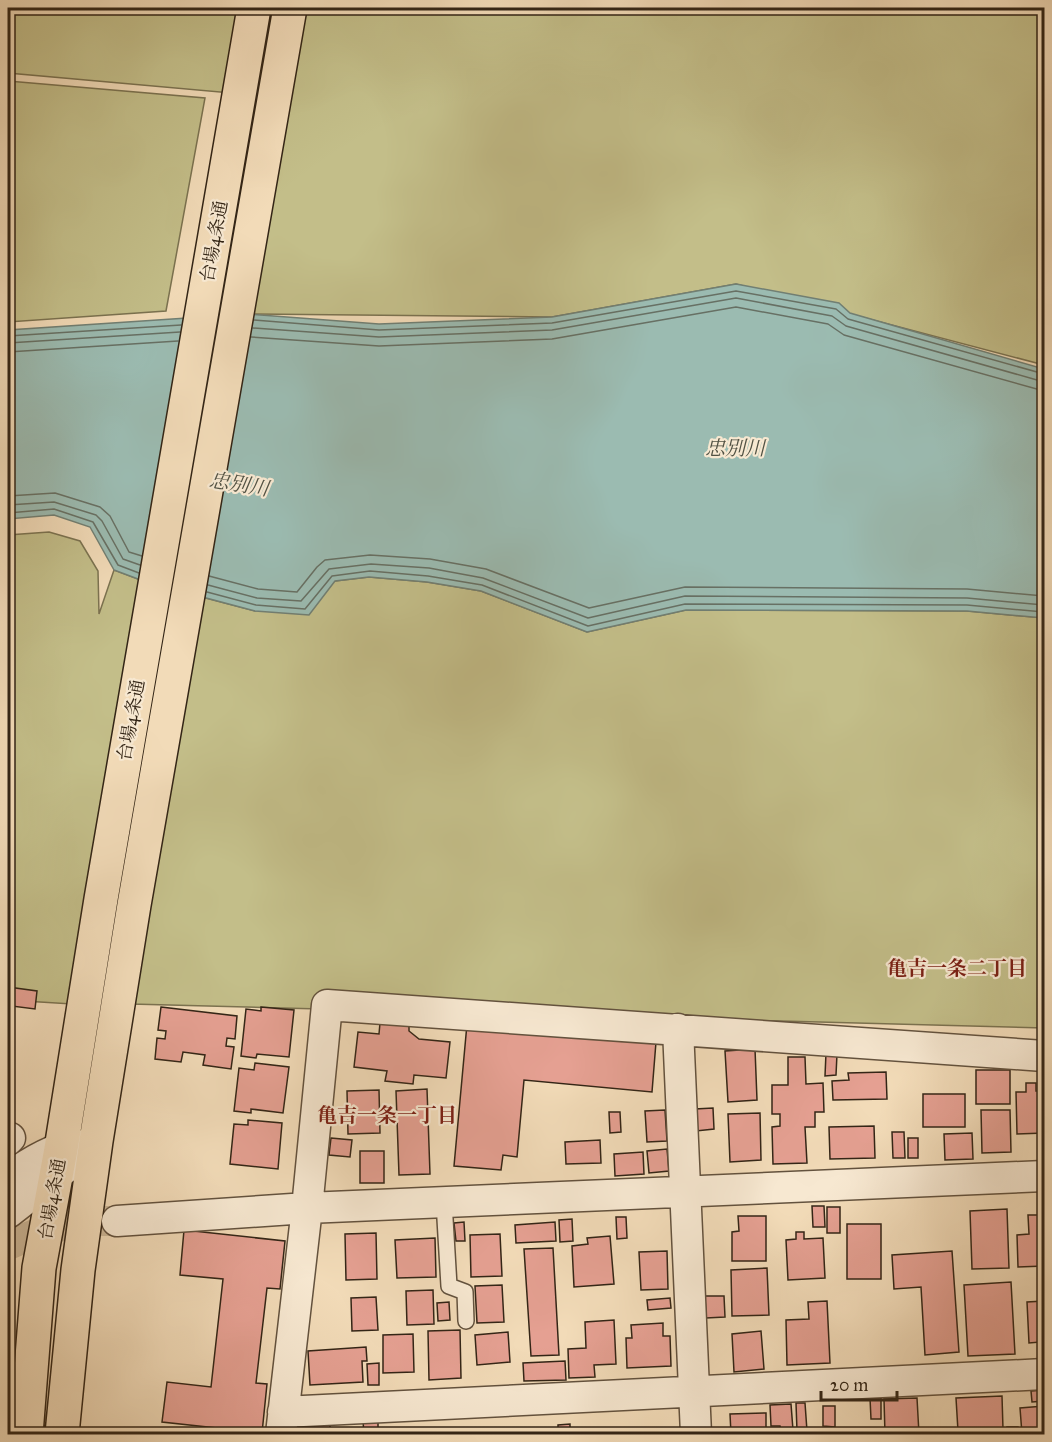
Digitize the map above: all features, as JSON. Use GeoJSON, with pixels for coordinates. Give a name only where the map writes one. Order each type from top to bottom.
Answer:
{"type":"FeatureCollection","features":[{"type":"Feature","properties":{"kind":"highway","name":"台場4条通"},"geometry":{"type":"LineString","coordinates":[[26,1434],[39,1268],[59,1161],[100,899],[254,8]]}},
{"type":"Feature","properties":{"kind":"highway","name":"台場4条通"},"geometry":{"type":"LineString","coordinates":[[62,1434],[78,1270],[96,1141],[134,906],[290,8]]}},
{"type":"Feature","properties":{"kind":"street"},"geometry":{"type":"LineString","coordinates":[[1044,1056],[327,1005],[307,1208],[282,1423],[693,1393],[1044,1374]]}},
{"type":"Feature","properties":{"kind":"street"},"geometry":{"type":"LineString","coordinates":[[678,1029],[696,1434]]}},
{"type":"Feature","properties":{"kind":"street"},"geometry":{"type":"LineString","coordinates":[[8,1211],[59,1161],[96,1141]]}},
{"type":"Feature","properties":{"kind":"street"},"geometry":{"type":"LineString","coordinates":[[8,1180],[27,1166],[59,1161]]}},
{"type":"Feature","properties":{"kind":"street"},"geometry":{"type":"LineString","coordinates":[[117,1221],[307,1208],[1044,1176]]}},
{"type":"Feature","properties":{"kind":"lane"},"geometry":{"type":"LineString","coordinates":[[444,1202],[448,1286],[465,1292],[466,1321]]}},
{"type":"Feature","properties":{"kind":"shaded area"},"geometry":{"type":"Polygon","coordinates":[[[8,8],[246,8],[231,93],[8,73],[8,8]]]}},
{"type":"Feature","properties":{"kind":"shaded area"},"geometry":{"type":"Polygon","coordinates":[[[299,8],[1044,8],[1044,365],[736,284],[552,317],[247,314],[299,8]]]}},
{"type":"Feature","properties":{"kind":"shaded area"},"geometry":{"type":"Polygon","coordinates":[[[8,81],[205,98],[166,311],[8,322],[8,81]]]}},
{"type":"Feature","properties":{"kind":"shaded area"},"geometry":{"type":"Polygon","coordinates":[[[49,532],[80,541],[98,571],[99,614],[114,570],[146,582],[72,1004],[8,1000],[8,535],[49,532]]]}},
{"type":"Feature","properties":{"kind":"shaded area"},"geometry":{"type":"Polygon","coordinates":[[[369,577],[427,582],[481,591],[587,632],[686,610],[967,611],[1044,618],[1044,1028],[131,1004],[198,596],[255,611],[335,581],[369,577]]]}},
{"type":"Feature","properties":{"kind":"water","name":"忠別川"},"geometry":{"type":"Polygon","coordinates":[[[736,284],[839,303],[850,313],[1044,369],[1044,618],[967,611],[686,610],[587,632],[481,591],[427,582],[369,577],[335,581],[309,615],[255,611],[146,582],[114,570],[90,527],[54,515],[8,519],[8,330],[247,314],[379,324],[552,317],[736,284]]]}},
{"type":"Feature","properties":{"kind":"building"},"geometry":{"type":"Polygon","coordinates":[[[8,987],[37,991],[35,1009],[12,1006],[8,1035],[8,987]]]}},
{"type":"Feature","properties":{"kind":"building"},"geometry":{"type":"Polygon","coordinates":[[[161,1007],[237,1016],[235,1039],[227,1038],[226,1046],[234,1047],[231,1069],[203,1065],[205,1055],[183,1052],[181,1062],[155,1059],[157,1038],[165,1039],[166,1031],[158,1030],[161,1007]]]}},
{"type":"Feature","properties":{"kind":"building"},"geometry":{"type":"Polygon","coordinates":[[[261,1007],[294,1010],[289,1057],[257,1054],[256,1058],[241,1056],[246,1009],[261,1011],[261,1007]]]}},
{"type":"Feature","properties":{"kind":"building"},"geometry":{"type":"Polygon","coordinates":[[[380,1023],[409,1026],[409,1031],[419,1039],[450,1042],[446,1078],[414,1075],[413,1084],[385,1081],[387,1071],[354,1067],[358,1032],[379,1034],[380,1023]]]}},
{"type":"Feature","properties":{"kind":"building"},"geometry":{"type":"Polygon","coordinates":[[[467,1024],[656,1042],[652,1092],[524,1080],[517,1157],[503,1155],[501,1170],[454,1166],[467,1024]]]}},
{"type":"Feature","properties":{"kind":"building"},"geometry":{"type":"Polygon","coordinates":[[[755,1049],[757,1100],[728,1102],[725,1051],[755,1049]]]}},
{"type":"Feature","properties":{"kind":"building"},"geometry":{"type":"Polygon","coordinates":[[[826,1053],[837,1054],[836,1075],[825,1076],[826,1053]]]}},
{"type":"Feature","properties":{"kind":"building"},"geometry":{"type":"Polygon","coordinates":[[[788,1057],[805,1057],[806,1084],[823,1083],[824,1112],[815,1112],[815,1127],[805,1127],[807,1163],[773,1164],[772,1127],[780,1126],[780,1114],[772,1114],[772,1085],[788,1085],[788,1057]]]}},
{"type":"Feature","properties":{"kind":"building"},"geometry":{"type":"Polygon","coordinates":[[[255,1063],[289,1067],[283,1113],[251,1109],[251,1113],[234,1111],[239,1068],[254,1070],[255,1063]]]}},
{"type":"Feature","properties":{"kind":"building"},"geometry":{"type":"Polygon","coordinates":[[[976,1070],[1010,1070],[1010,1104],[976,1104],[976,1070]]]}},
{"type":"Feature","properties":{"kind":"building"},"geometry":{"type":"Polygon","coordinates":[[[886,1072],[887,1099],[833,1100],[832,1081],[849,1080],[848,1073],[886,1072]]]}},
{"type":"Feature","properties":{"kind":"building"},"geometry":{"type":"Polygon","coordinates":[[[1026,1083],[1036,1083],[1036,1091],[1044,1091],[1044,1133],[1017,1134],[1016,1092],[1026,1092],[1026,1083]]]}},
{"type":"Feature","properties":{"kind":"building"},"geometry":{"type":"Polygon","coordinates":[[[427,1089],[430,1174],[399,1175],[396,1091],[427,1089]]]}},
{"type":"Feature","properties":{"kind":"building"},"geometry":{"type":"Polygon","coordinates":[[[379,1090],[380,1133],[348,1134],[347,1091],[379,1090]]]}},
{"type":"Feature","properties":{"kind":"building"},"geometry":{"type":"Polygon","coordinates":[[[923,1094],[965,1094],[965,1127],[923,1127],[923,1094]]]}},
{"type":"Feature","properties":{"kind":"building"},"geometry":{"type":"Polygon","coordinates":[[[713,1108],[714,1129],[696,1131],[695,1109],[713,1108]]]}},
{"type":"Feature","properties":{"kind":"building"},"geometry":{"type":"Polygon","coordinates":[[[665,1110],[667,1141],[647,1142],[645,1111],[665,1110]]]}},
{"type":"Feature","properties":{"kind":"building"},"geometry":{"type":"Polygon","coordinates":[[[981,1110],[1010,1110],[1011,1152],[982,1153],[981,1110]]]}},
{"type":"Feature","properties":{"kind":"building"},"geometry":{"type":"Polygon","coordinates":[[[609,1112],[620,1112],[621,1132],[610,1133],[609,1112]]]}},
{"type":"Feature","properties":{"kind":"building"},"geometry":{"type":"Polygon","coordinates":[[[760,1113],[761,1160],[730,1162],[728,1114],[760,1113]]]}},
{"type":"Feature","properties":{"kind":"building"},"geometry":{"type":"Polygon","coordinates":[[[248,1120],[282,1123],[278,1169],[230,1164],[234,1124],[248,1125],[248,1120]]]}},
{"type":"Feature","properties":{"kind":"building"},"geometry":{"type":"Polygon","coordinates":[[[874,1126],[875,1158],[830,1159],[829,1127],[874,1126]]]}},
{"type":"Feature","properties":{"kind":"building"},"geometry":{"type":"Polygon","coordinates":[[[892,1132],[904,1132],[905,1158],[893,1158],[892,1132]]]}},
{"type":"Feature","properties":{"kind":"building"},"geometry":{"type":"Polygon","coordinates":[[[972,1133],[973,1159],[945,1160],[944,1134],[972,1133]]]}},
{"type":"Feature","properties":{"kind":"building"},"geometry":{"type":"Polygon","coordinates":[[[331,1138],[352,1140],[350,1157],[329,1155],[331,1138]]]}},
{"type":"Feature","properties":{"kind":"building"},"geometry":{"type":"Polygon","coordinates":[[[908,1138],[918,1138],[918,1158],[908,1158],[908,1138]]]}},
{"type":"Feature","properties":{"kind":"building"},"geometry":{"type":"Polygon","coordinates":[[[600,1140],[601,1163],[566,1164],[565,1142],[600,1140]]]}},
{"type":"Feature","properties":{"kind":"building"},"geometry":{"type":"Polygon","coordinates":[[[667,1149],[669,1171],[649,1173],[647,1151],[667,1149]]]}},
{"type":"Feature","properties":{"kind":"building"},"geometry":{"type":"Polygon","coordinates":[[[360,1151],[384,1151],[384,1183],[360,1183],[360,1151]]]}},
{"type":"Feature","properties":{"kind":"building"},"geometry":{"type":"Polygon","coordinates":[[[643,1152],[644,1174],[615,1176],[614,1154],[643,1152]]]}},
{"type":"Feature","properties":{"kind":"building"},"geometry":{"type":"Polygon","coordinates":[[[812,1206],[824,1206],[825,1227],[813,1227],[812,1206]]]}},
{"type":"Feature","properties":{"kind":"building"},"geometry":{"type":"Polygon","coordinates":[[[827,1207],[840,1207],[840,1233],[827,1233],[827,1207]]]}},
{"type":"Feature","properties":{"kind":"building"},"geometry":{"type":"Polygon","coordinates":[[[1007,1209],[1009,1268],[972,1269],[970,1211],[1007,1209]]]}},
{"type":"Feature","properties":{"kind":"building"},"geometry":{"type":"Polygon","coordinates":[[[1028,1215],[1044,1215],[1044,1266],[1018,1267],[1017,1235],[1029,1234],[1028,1215]]]}},
{"type":"Feature","properties":{"kind":"building"},"geometry":{"type":"Polygon","coordinates":[[[738,1216],[766,1216],[766,1261],[732,1261],[732,1232],[739,1231],[738,1216]]]}},
{"type":"Feature","properties":{"kind":"building"},"geometry":{"type":"Polygon","coordinates":[[[616,1217],[626,1217],[627,1238],[617,1239],[616,1217]]]}},
{"type":"Feature","properties":{"kind":"building"},"geometry":{"type":"Polygon","coordinates":[[[572,1219],[573,1241],[560,1242],[559,1220],[572,1219]]]}},
{"type":"Feature","properties":{"kind":"building"},"geometry":{"type":"Polygon","coordinates":[[[464,1222],[465,1241],[456,1241],[454,1223],[464,1222]]]}},
{"type":"Feature","properties":{"kind":"building"},"geometry":{"type":"Polygon","coordinates":[[[555,1222],[556,1241],[516,1243],[515,1225],[555,1222]]]}},
{"type":"Feature","properties":{"kind":"building"},"geometry":{"type":"Polygon","coordinates":[[[847,1224],[881,1224],[881,1279],[847,1279],[847,1224]]]}},
{"type":"Feature","properties":{"kind":"building"},"geometry":{"type":"Polygon","coordinates":[[[184,1230],[285,1241],[280,1289],[267,1288],[256,1383],[267,1384],[262,1433],[162,1422],[167,1382],[211,1387],[223,1279],[180,1275],[184,1230]]]}},
{"type":"Feature","properties":{"kind":"building"},"geometry":{"type":"Polygon","coordinates":[[[796,1232],[804,1232],[804,1239],[823,1238],[825,1278],[788,1280],[786,1240],[796,1239],[796,1232]]]}},
{"type":"Feature","properties":{"kind":"building"},"geometry":{"type":"Polygon","coordinates":[[[376,1233],[377,1279],[346,1280],[345,1234],[376,1233]]]}},
{"type":"Feature","properties":{"kind":"building"},"geometry":{"type":"Polygon","coordinates":[[[500,1234],[502,1276],[471,1277],[470,1235],[500,1234]]]}},
{"type":"Feature","properties":{"kind":"building"},"geometry":{"type":"Polygon","coordinates":[[[610,1236],[614,1284],[574,1287],[572,1246],[588,1244],[587,1238],[610,1236]]]}},
{"type":"Feature","properties":{"kind":"building"},"geometry":{"type":"Polygon","coordinates":[[[435,1238],[436,1277],[397,1278],[395,1240],[435,1238]]]}},
{"type":"Feature","properties":{"kind":"building"},"geometry":{"type":"Polygon","coordinates":[[[553,1248],[559,1355],[531,1356],[524,1249],[553,1248]]]}},
{"type":"Feature","properties":{"kind":"building"},"geometry":{"type":"Polygon","coordinates":[[[667,1251],[668,1289],[641,1290],[639,1252],[667,1251]]]}},
{"type":"Feature","properties":{"kind":"building"},"geometry":{"type":"Polygon","coordinates":[[[952,1251],[959,1352],[925,1355],[921,1287],[894,1289],[892,1255],[952,1251]]]}},
{"type":"Feature","properties":{"kind":"building"},"geometry":{"type":"Polygon","coordinates":[[[767,1268],[769,1315],[732,1316],[731,1270],[767,1268]]]}},
{"type":"Feature","properties":{"kind":"building"},"geometry":{"type":"Polygon","coordinates":[[[1011,1282],[1015,1354],[968,1356],[964,1285],[1011,1282]]]}},
{"type":"Feature","properties":{"kind":"building"},"geometry":{"type":"Polygon","coordinates":[[[502,1285],[504,1322],[477,1323],[475,1286],[502,1285]]]}},
{"type":"Feature","properties":{"kind":"building"},"geometry":{"type":"Polygon","coordinates":[[[433,1290],[434,1324],[407,1325],[406,1291],[433,1290]]]}},
{"type":"Feature","properties":{"kind":"building"},"geometry":{"type":"Polygon","coordinates":[[[705,1296],[724,1296],[725,1317],[706,1318],[705,1296]]]}},
{"type":"Feature","properties":{"kind":"building"},"geometry":{"type":"Polygon","coordinates":[[[376,1297],[378,1330],[352,1331],[351,1298],[376,1297]]]}},
{"type":"Feature","properties":{"kind":"building"},"geometry":{"type":"Polygon","coordinates":[[[670,1298],[671,1308],[648,1310],[647,1300],[670,1298]]]}},
{"type":"Feature","properties":{"kind":"building"},"geometry":{"type":"Polygon","coordinates":[[[827,1301],[830,1363],[787,1365],[786,1320],[809,1319],[808,1302],[827,1301]]]}},
{"type":"Feature","properties":{"kind":"building"},"geometry":{"type":"Polygon","coordinates":[[[1044,1301],[1044,1359],[1040,1359],[1040,1342],[1029,1343],[1027,1302],[1044,1301]]]}},
{"type":"Feature","properties":{"kind":"building"},"geometry":{"type":"Polygon","coordinates":[[[449,1302],[450,1320],[438,1321],[437,1303],[449,1302]]]}},
{"type":"Feature","properties":{"kind":"building"},"geometry":{"type":"Polygon","coordinates":[[[614,1320],[616,1364],[594,1365],[595,1377],[569,1378],[568,1349],[586,1348],[585,1322],[614,1320]]]}},
{"type":"Feature","properties":{"kind":"building"},"geometry":{"type":"Polygon","coordinates":[[[663,1323],[663,1336],[670,1336],[671,1366],[627,1368],[626,1338],[632,1338],[631,1325],[663,1323]]]}},
{"type":"Feature","properties":{"kind":"building"},"geometry":{"type":"Polygon","coordinates":[[[460,1330],[461,1378],[429,1380],[428,1331],[460,1330]]]}},
{"type":"Feature","properties":{"kind":"building"},"geometry":{"type":"Polygon","coordinates":[[[761,1331],[764,1369],[734,1372],[732,1334],[761,1331]]]}},
{"type":"Feature","properties":{"kind":"building"},"geometry":{"type":"Polygon","coordinates":[[[508,1332],[510,1362],[477,1365],[475,1335],[508,1332]]]}},
{"type":"Feature","properties":{"kind":"building"},"geometry":{"type":"Polygon","coordinates":[[[413,1334],[414,1372],[383,1373],[383,1335],[413,1334]]]}},
{"type":"Feature","properties":{"kind":"building"},"geometry":{"type":"Polygon","coordinates":[[[366,1347],[367,1361],[362,1361],[363,1382],[310,1385],[308,1351],[366,1347]]]}},
{"type":"Feature","properties":{"kind":"building"},"geometry":{"type":"Polygon","coordinates":[[[565,1361],[566,1380],[524,1381],[523,1363],[565,1361]]]}},
{"type":"Feature","properties":{"kind":"building"},"geometry":{"type":"Polygon","coordinates":[[[379,1363],[379,1385],[368,1385],[367,1364],[379,1363]]]}},
{"type":"Feature","properties":{"kind":"building"},"geometry":{"type":"Polygon","coordinates":[[[1044,1390],[1044,1401],[1032,1402],[1031,1391],[1044,1390]]]}},
{"type":"Feature","properties":{"kind":"building"},"geometry":{"type":"Polygon","coordinates":[[[1002,1396],[1003,1429],[958,1431],[956,1398],[1002,1396]]]}},
{"type":"Feature","properties":{"kind":"building"},"geometry":{"type":"Polygon","coordinates":[[[870,1398],[881,1398],[881,1419],[871,1419],[870,1398]]]}},
{"type":"Feature","properties":{"kind":"building"},"geometry":{"type":"Polygon","coordinates":[[[917,1398],[919,1434],[885,1434],[884,1399],[917,1398]]]}},
{"type":"Feature","properties":{"kind":"building"},"geometry":{"type":"Polygon","coordinates":[[[796,1403],[805,1403],[807,1431],[797,1431],[796,1403]]]}},
{"type":"Feature","properties":{"kind":"building"},"geometry":{"type":"Polygon","coordinates":[[[791,1404],[793,1430],[781,1431],[780,1426],[771,1426],[770,1405],[791,1404]]]}},
{"type":"Feature","properties":{"kind":"building"},"geometry":{"type":"Polygon","coordinates":[[[823,1406],[835,1406],[835,1427],[823,1426],[823,1406]]]}},
{"type":"Feature","properties":{"kind":"building"},"geometry":{"type":"Polygon","coordinates":[[[1044,1406],[1044,1434],[1022,1434],[1020,1408],[1044,1406]]]}},
{"type":"Feature","properties":{"kind":"building"},"geometry":{"type":"Polygon","coordinates":[[[766,1413],[766,1434],[731,1434],[730,1414],[766,1413]]]}},
{"type":"Feature","properties":{"kind":"building"},"geometry":{"type":"Polygon","coordinates":[[[378,1420],[378,1434],[364,1434],[363,1421],[378,1420]]]}},
{"type":"Feature","properties":{"kind":"building"},"geometry":{"type":"Polygon","coordinates":[[[309,1424],[330,1424],[330,1434],[309,1434],[309,1424]]]}},
{"type":"Feature","properties":{"kind":"building"},"geometry":{"type":"Polygon","coordinates":[[[570,1424],[570,1434],[558,1434],[558,1425],[570,1424]]]}},
{"type":"Feature","properties":{"kind":"building"},"geometry":{"type":"Polygon","coordinates":[[[1007,1427],[1018,1427],[1019,1434],[1007,1434],[1007,1427]]]}},
{"type":"Feature","properties":{"kind":"building"},"geometry":{"type":"Polygon","coordinates":[[[713,1429],[725,1429],[725,1434],[714,1434],[713,1429]]]}},
{"type":"Feature","properties":{"kind":"tunnel"},"geometry":{"type":"LineString","coordinates":[[8,1245],[40,1232],[80,1221],[117,1221]]}},
{"type":"Feature","properties":{"kind":"district","name":"亀吉一条二丁目"},"geometry":{"type":"Point","coordinates":[957,968]}},
{"type":"Feature","properties":{"kind":"district","name":"亀吉一条一丁目"},"geometry":{"type":"Point","coordinates":[387,1115]}}]}
